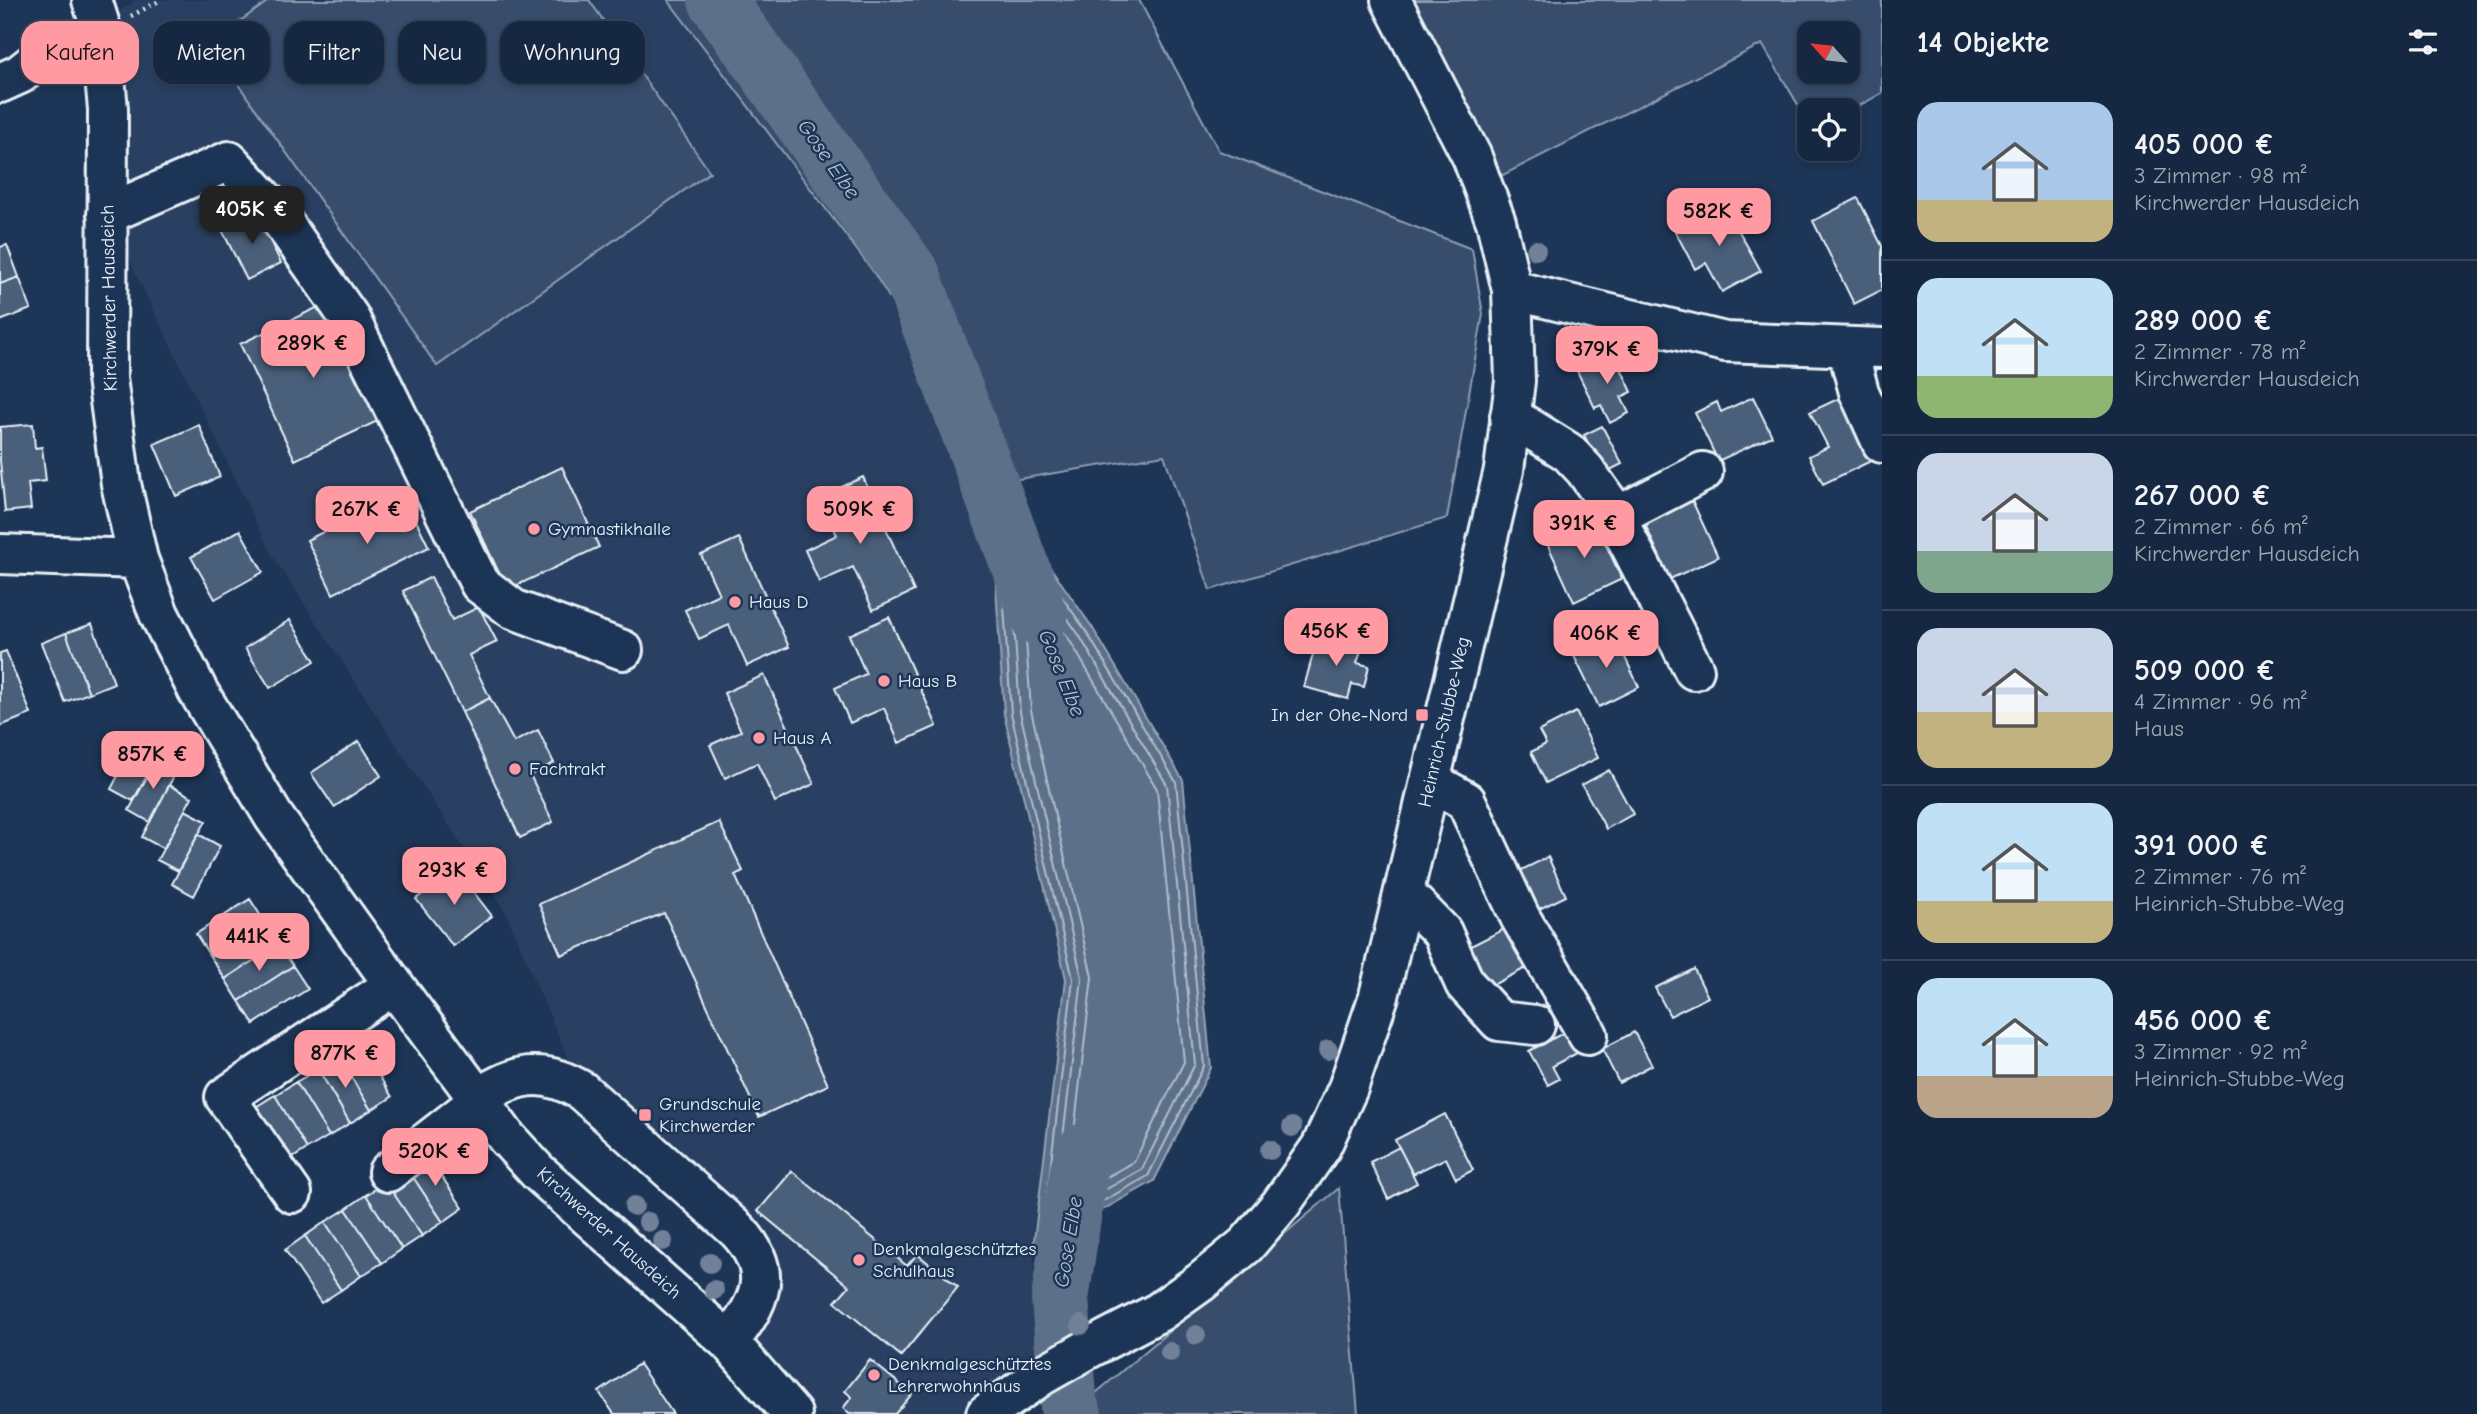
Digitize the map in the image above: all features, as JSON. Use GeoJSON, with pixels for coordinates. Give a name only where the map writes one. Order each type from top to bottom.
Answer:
{"type":"FeatureCollection","features":[{"type":"Feature","properties":{"kind":"street","name":"Kirchwerder Hausdeich"},"geometry":{"type":"LineString","coordinates":[[92,0],[99,21]]}},
{"type":"Feature","properties":{"kind":"street","name":"Heinrich-Stubbe-Weg"},"geometry":{"type":"LineString","coordinates":[[986,1414],[1041,1376],[1159,1312],[1247,1245],[1321,1147],[1348,1088],[1379,996],[1504,470],[1515,381],[1512,290],[1496,222],[1472,157],[1391,0]]}},
{"type":"Feature","properties":{"kind":"street"},"geometry":{"type":"LineString","coordinates":[[0,83],[21,73]]}},
{"type":"Feature","properties":{"kind":"street","name":"Kirchwerder Hausdeich"},"geometry":{"type":"LineString","coordinates":[[106,84],[108,109],[107,378],[121,484],[138,559],[159,614],[198,691],[274,817],[508,1138],[538,1172],[729,1342],[792,1414]]}},
{"type":"Feature","properties":{"kind":"street"},"geometry":{"type":"LineString","coordinates":[[107,214],[229,162],[274,209],[349,317],[480,584],[513,609],[623,650]]}},
{"type":"Feature","properties":{"kind":"street"},"geometry":{"type":"LineString","coordinates":[[1512,290],[1725,342],[1864,348],[1858,392],[1882,443]]}},
{"type":"Feature","properties":{"kind":"street"},"geometry":{"type":"LineString","coordinates":[[1510,416],[1568,452],[1609,503],[1693,670]]}},
{"type":"Feature","properties":{"kind":"street"},"geometry":{"type":"LineString","coordinates":[[1616,517],[1703,472]]}},
{"type":"Feature","properties":{"kind":"street"},"geometry":{"type":"LineString","coordinates":[[0,554],[138,559]]}},
{"type":"Feature","properties":{"kind":"street"},"geometry":{"type":"LineString","coordinates":[[1430,781],[1466,802],[1520,917],[1588,1035]]}},
{"type":"Feature","properties":{"kind":"street"},"geometry":{"type":"LineString","coordinates":[[1404,893],[1442,932],[1465,984],[1499,1021],[1535,1025]]}},
{"type":"Feature","properties":{"kind":"street"},"geometry":{"type":"LineString","coordinates":[[292,1193],[225,1097],[394,985]]}},
{"type":"Feature","properties":{"kind":"street"},"geometry":{"type":"LineString","coordinates":[[388,1172],[501,1083],[520,1077],[552,1076],[566,1081],[582,1091],[751,1245],[759,1260],[761,1273],[756,1304],[729,1342]]}},
{"type":"Feature","properties":{"kind":"shaded area"},"geometry":{"type":"Polygon","coordinates":[[[136,0],[668,0],[872,270],[904,321],[976,486],[994,555],[1004,714],[1066,979],[1033,1249],[1041,1376],[986,1414],[792,1414],[729,1342],[780,1295],[706,1202],[582,1091],[506,913],[271,553],[107,214],[102,84],[139,84],[139,21],[106,21],[136,0]]]}},
{"type":"Feature","properties":{"kind":"shaded area"},"geometry":{"type":"Polygon","coordinates":[[[270,0],[589,0],[604,21],[500,21],[500,84],[645,84],[645,80],[710,172],[437,366],[238,84],[270,84],[270,21],[240,21],[270,0]]]}},
{"type":"Feature","properties":{"kind":"shaded area"},"geometry":{"type":"Polygon","coordinates":[[[668,0],[1139,0],[1219,151],[1472,249],[1483,314],[1447,518],[1210,590],[1164,455],[976,486],[904,321],[872,270],[668,0]]]}},
{"type":"Feature","properties":{"kind":"shaded area"},"geometry":{"type":"Polygon","coordinates":[[[1413,0],[1882,0],[1882,93],[1860,105],[1860,98],[1797,98],[1797,103],[1762,44],[1501,176],[1413,0]]]}},
{"type":"Feature","properties":{"kind":"shaded area"},"geometry":{"type":"Polygon","coordinates":[[[1339,1188],[1358,1414],[1071,1414],[1339,1188]]]}},
{"type":"Feature","properties":{"kind":"water"},"geometry":{"type":"Polygon","coordinates":[[[1025,531],[1092,627],[1183,780],[1211,1068],[1154,1181],[1033,1249],[1066,979],[1004,714],[994,555],[1025,531]]]}},
{"type":"Feature","properties":{"kind":"building"},"geometry":{"type":"Polygon","coordinates":[[[1858,198],[1882,246],[1882,290],[1854,304],[1813,221],[1858,198]]]}},
{"type":"Feature","properties":{"kind":"building"},"geometry":{"type":"Polygon","coordinates":[[[1724,204],[1761,271],[1722,292],[1706,263],[1695,269],[1675,231],[1724,204]]]}},
{"type":"Feature","properties":{"kind":"building"},"geometry":{"type":"Polygon","coordinates":[[[256,212],[281,263],[247,280],[222,230],[256,212]]]}},
{"type":"Feature","properties":{"kind":"building"},"geometry":{"type":"Polygon","coordinates":[[[7,245],[19,277],[0,284],[0,247],[7,245]]]}},
{"type":"Feature","properties":{"kind":"building"},"geometry":{"type":"Polygon","coordinates":[[[19,277],[31,309],[0,321],[0,284],[19,277]]]}},
{"type":"Feature","properties":{"kind":"building"},"geometry":{"type":"Polygon","coordinates":[[[331,301],[386,417],[295,460],[240,344],[331,301]]]}},
{"type":"Feature","properties":{"kind":"building"},"geometry":{"type":"Polygon","coordinates":[[[1614,353],[1632,392],[1621,397],[1629,413],[1610,423],[1601,405],[1595,408],[1577,371],[1614,353]]]}},
{"type":"Feature","properties":{"kind":"building"},"geometry":{"type":"Polygon","coordinates":[[[1844,396],[1875,459],[1823,484],[1809,456],[1828,447],[1810,412],[1844,396]]]}},
{"type":"Feature","properties":{"kind":"building"},"geometry":{"type":"Polygon","coordinates":[[[1753,397],[1772,436],[1718,461],[1695,413],[1717,402],[1721,412],[1753,397]]]}},
{"type":"Feature","properties":{"kind":"building"},"geometry":{"type":"Polygon","coordinates":[[[33,424],[35,448],[42,447],[46,481],[28,483],[31,509],[5,512],[0,427],[33,424]]]}},
{"type":"Feature","properties":{"kind":"building"},"geometry":{"type":"Polygon","coordinates":[[[199,425],[220,477],[176,496],[154,444],[199,425]]]}},
{"type":"Feature","properties":{"kind":"building"},"geometry":{"type":"Polygon","coordinates":[[[1602,426],[1622,464],[1604,473],[1584,435],[1602,426]]]}},
{"type":"Feature","properties":{"kind":"building","name":"Gymnastikhalle"},"geometry":{"type":"Polygon","coordinates":[[[562,467],[599,547],[507,590],[470,511],[562,467]]]}},
{"type":"Feature","properties":{"kind":"building"},"geometry":{"type":"Polygon","coordinates":[[[863,477],[914,591],[873,610],[853,567],[819,582],[805,550],[837,535],[820,497],[863,477]]]}},
{"type":"Feature","properties":{"kind":"building"},"geometry":{"type":"Polygon","coordinates":[[[1690,496],[1718,557],[1670,579],[1642,518],[1690,496]]]}},
{"type":"Feature","properties":{"kind":"building"},"geometry":{"type":"Polygon","coordinates":[[[405,498],[429,547],[333,594],[307,540],[363,512],[371,529],[389,521],[383,508],[405,498]]]}},
{"type":"Feature","properties":{"kind":"building"},"geometry":{"type":"Polygon","coordinates":[[[1594,519],[1622,579],[1574,602],[1546,541],[1594,519]]]}},
{"type":"Feature","properties":{"kind":"building"},"geometry":{"type":"Polygon","coordinates":[[[240,530],[263,572],[215,599],[191,557],[240,530]]]}},
{"type":"Feature","properties":{"kind":"building","name":"Haus D"},"geometry":{"type":"Polygon","coordinates":[[[739,538],[789,647],[747,666],[729,625],[699,639],[685,610],[719,594],[701,555],[739,538]]]}},
{"type":"Feature","properties":{"kind":"building"},"geometry":{"type":"Polygon","coordinates":[[[431,577],[452,620],[479,607],[497,642],[469,655],[490,698],[462,712],[403,591],[431,577]]]}},
{"type":"Feature","properties":{"kind":"building","name":"Haus B"},"geometry":{"type":"Polygon","coordinates":[[[889,617],[937,726],[899,743],[884,708],[850,723],[835,688],[866,674],[849,635],[889,617]]]}},
{"type":"Feature","properties":{"kind":"building"},"geometry":{"type":"Polygon","coordinates":[[[290,620],[315,661],[270,688],[245,648],[290,620]]]}},
{"type":"Feature","properties":{"kind":"building"},"geometry":{"type":"Polygon","coordinates":[[[92,624],[114,683],[89,693],[66,633],[92,624]]]}},
{"type":"Feature","properties":{"kind":"building"},"geometry":{"type":"Polygon","coordinates":[[[66,633],[89,693],[65,702],[41,643],[66,633]]]}},
{"type":"Feature","properties":{"kind":"building"},"geometry":{"type":"Polygon","coordinates":[[[1614,634],[1639,687],[1599,707],[1573,654],[1614,634]]]}},
{"type":"Feature","properties":{"kind":"building"},"geometry":{"type":"Polygon","coordinates":[[[1318,636],[1362,648],[1357,663],[1369,666],[1364,687],[1352,684],[1348,699],[1304,687],[1318,636]]]}},
{"type":"Feature","properties":{"kind":"building"},"geometry":{"type":"Polygon","coordinates":[[[6,651],[31,714],[0,726],[0,653],[6,651]]]}},
{"type":"Feature","properties":{"kind":"building","name":"Haus A"},"geometry":{"type":"Polygon","coordinates":[[[764,675],[814,784],[775,802],[757,763],[725,778],[710,745],[741,731],[724,693],[764,675]]]}},
{"type":"Feature","properties":{"kind":"building","name":"Fachtrakt"},"geometry":{"type":"Polygon","coordinates":[[[490,698],[514,742],[538,730],[554,763],[530,775],[553,822],[520,838],[462,712],[490,698]]]}},
{"type":"Feature","properties":{"kind":"building"},"geometry":{"type":"Polygon","coordinates":[[[1576,712],[1598,758],[1546,783],[1531,752],[1546,744],[1539,731],[1576,712]]]}},
{"type":"Feature","properties":{"kind":"building"},"geometry":{"type":"Polygon","coordinates":[[[139,736],[162,748],[133,801],[111,789],[139,736]]]}},
{"type":"Feature","properties":{"kind":"building"},"geometry":{"type":"Polygon","coordinates":[[[359,741],[381,776],[334,807],[311,773],[359,741]]]}},
{"type":"Feature","properties":{"kind":"building"},"geometry":{"type":"Polygon","coordinates":[[[156,761],[176,772],[150,822],[129,810],[156,761]]]}},
{"type":"Feature","properties":{"kind":"building"},"geometry":{"type":"Polygon","coordinates":[[[1609,770],[1633,814],[1606,829],[1582,785],[1609,770]]]}},
{"type":"Feature","properties":{"kind":"building"},"geometry":{"type":"Polygon","coordinates":[[[169,785],[192,797],[164,849],[142,837],[169,785]]]}},
{"type":"Feature","properties":{"kind":"building"},"geometry":{"type":"Polygon","coordinates":[[[185,810],[206,821],[178,871],[157,860],[185,810]]]}},
{"type":"Feature","properties":{"kind":"building"},"geometry":{"type":"Polygon","coordinates":[[[719,822],[743,871],[735,875],[828,1085],[759,1117],[664,913],[561,955],[539,904],[719,822]]]}},
{"type":"Feature","properties":{"kind":"building"},"geometry":{"type":"Polygon","coordinates":[[[198,834],[220,846],[194,896],[172,884],[198,834]]]}},
{"type":"Feature","properties":{"kind":"building"},"geometry":{"type":"Polygon","coordinates":[[[1548,857],[1566,896],[1529,914],[1511,875],[1548,857]]]}},
{"type":"Feature","properties":{"kind":"building"},"geometry":{"type":"Polygon","coordinates":[[[455,868],[492,916],[453,946],[416,899],[455,868]]]}},
{"type":"Feature","properties":{"kind":"building"},"geometry":{"type":"Polygon","coordinates":[[[250,899],[264,921],[210,956],[196,934],[250,899]]]}},
{"type":"Feature","properties":{"kind":"building"},"geometry":{"type":"Polygon","coordinates":[[[264,921],[279,944],[225,979],[210,956],[264,921]]]}},
{"type":"Feature","properties":{"kind":"building"},"geometry":{"type":"Polygon","coordinates":[[[1506,928],[1526,968],[1481,991],[1461,951],[1506,928]]]}},
{"type":"Feature","properties":{"kind":"building"},"geometry":{"type":"Polygon","coordinates":[[[279,944],[293,966],[239,1001],[225,979],[279,944]]]}},
{"type":"Feature","properties":{"kind":"building"},"geometry":{"type":"Polygon","coordinates":[[[293,966],[308,989],[254,1024],[239,1001],[293,966]]]}},
{"type":"Feature","properties":{"kind":"building"},"geometry":{"type":"Polygon","coordinates":[[[1694,969],[1708,997],[1670,1016],[1655,988],[1694,969]]]}},
{"type":"Feature","properties":{"kind":"building"},"geometry":{"type":"Polygon","coordinates":[[[1567,1031],[1579,1052],[1552,1066],[1559,1079],[1548,1085],[1529,1051],[1567,1031]]]}},
{"type":"Feature","properties":{"kind":"building"},"geometry":{"type":"Polygon","coordinates":[[[1634,1032],[1652,1065],[1619,1083],[1602,1049],[1634,1032]]]}},
{"type":"Feature","properties":{"kind":"building"},"geometry":{"type":"Polygon","coordinates":[[[360,1044],[392,1097],[371,1110],[339,1057],[360,1044]]]}},
{"type":"Feature","properties":{"kind":"building"},"geometry":{"type":"Polygon","coordinates":[[[339,1057],[371,1110],[350,1123],[318,1069],[339,1057]]]}},
{"type":"Feature","properties":{"kind":"building"},"geometry":{"type":"Polygon","coordinates":[[[318,1069],[350,1123],[329,1136],[296,1082],[318,1069]]]}},
{"type":"Feature","properties":{"kind":"building"},"geometry":{"type":"Polygon","coordinates":[[[296,1082],[329,1136],[307,1149],[275,1095],[296,1082]]]}},
{"type":"Feature","properties":{"kind":"building"},"geometry":{"type":"Polygon","coordinates":[[[275,1095],[307,1149],[286,1162],[254,1108],[275,1095]]]}},
{"type":"Feature","properties":{"kind":"building"},"geometry":{"type":"Polygon","coordinates":[[[1445,1114],[1473,1170],[1456,1179],[1446,1158],[1413,1174],[1395,1140],[1445,1114]]]}},
{"type":"Feature","properties":{"kind":"building"},"geometry":{"type":"Polygon","coordinates":[[[1399,1147],[1417,1183],[1388,1199],[1370,1162],[1399,1147]]]}},
{"type":"Feature","properties":{"kind":"building"},"geometry":{"type":"Polygon","coordinates":[[[427,1155],[463,1208],[443,1222],[407,1168],[427,1155]]]}},
{"type":"Feature","properties":{"kind":"building"},"geometry":{"type":"Polygon","coordinates":[[[407,1168],[443,1222],[422,1236],[386,1182],[407,1168]]]}},
{"type":"Feature","properties":{"kind":"building","name":"Denkmalgeschütztes Schulhaus"},"geometry":{"type":"Polygon","coordinates":[[[792,1171],[907,1266],[917,1254],[958,1287],[901,1356],[835,1302],[849,1286],[758,1211],[792,1171]]]}},
{"type":"Feature","properties":{"kind":"building"},"geometry":{"type":"Polygon","coordinates":[[[386,1182],[422,1236],[402,1249],[366,1195],[386,1182]]]}},
{"type":"Feature","properties":{"kind":"building"},"geometry":{"type":"Polygon","coordinates":[[[366,1195],[402,1249],[382,1263],[346,1209],[366,1195]]]}},
{"type":"Feature","properties":{"kind":"building"},"geometry":{"type":"Polygon","coordinates":[[[346,1209],[382,1263],[361,1276],[325,1222],[346,1209]]]}},
{"type":"Feature","properties":{"kind":"building"},"geometry":{"type":"Polygon","coordinates":[[[325,1222],[361,1276],[341,1290],[305,1236],[325,1222]]]}},
{"type":"Feature","properties":{"kind":"building"},"geometry":{"type":"Polygon","coordinates":[[[305,1236],[341,1290],[321,1303],[285,1250],[305,1236]]]}},
{"type":"Feature","properties":{"kind":"building","name":"Denkmalgeschütztes Lehrerwohnhaus"},"geometry":{"type":"Polygon","coordinates":[[[870,1360],[912,1394],[895,1414],[849,1414],[843,1408],[852,1397],[845,1391],[870,1360]]]}},
{"type":"Feature","properties":{"kind":"building"},"geometry":{"type":"Polygon","coordinates":[[[639,1364],[673,1414],[614,1414],[599,1392],[639,1364]]]}},
{"type":"Feature","properties":{"kind":"waterway","name":"Gose Elbe"},"geometry":{"type":"LineString","coordinates":[[717,0],[912,276],[1039,617]]}},
{"type":"Feature","properties":{"kind":"waterway","name":"Gose Elbe"},"geometry":{"type":"LineString","coordinates":[[1073,1414],[1069,1408],[1060,1299],[1079,1170],[1085,1152]]}},
{"type":"Feature","properties":{"kind":"place","name":"Gymnastikhalle"},"geometry":{"type":"Point","coordinates":[534,529]}},
{"type":"Feature","properties":{"kind":"place","name":"Haus D"},"geometry":{"type":"Point","coordinates":[735,602]}},
{"type":"Feature","properties":{"kind":"place","name":"Haus B"},"geometry":{"type":"Point","coordinates":[884,681]}},
{"type":"Feature","properties":{"kind":"place","name":"In der Ohe-Nord"},"geometry":{"type":"Point","coordinates":[1422,715]}},
{"type":"Feature","properties":{"kind":"place","name":"Haus A"},"geometry":{"type":"Point","coordinates":[759,738]}},
{"type":"Feature","properties":{"kind":"place","name":"Fachtrakt"},"geometry":{"type":"Point","coordinates":[515,769]}},
{"type":"Feature","properties":{"kind":"place","name":"Grundschule Kirchwerder"},"geometry":{"type":"Point","coordinates":[645,1115]}},
{"type":"Feature","properties":{"kind":"place","name":"Denkmalgeschütztes Schulhaus"},"geometry":{"type":"Point","coordinates":[859,1260]}},
{"type":"Feature","properties":{"kind":"place","name":"Denkmalgeschütztes Lehrerwohnhaus"},"geometry":{"type":"Point","coordinates":[874,1375]}}]}
